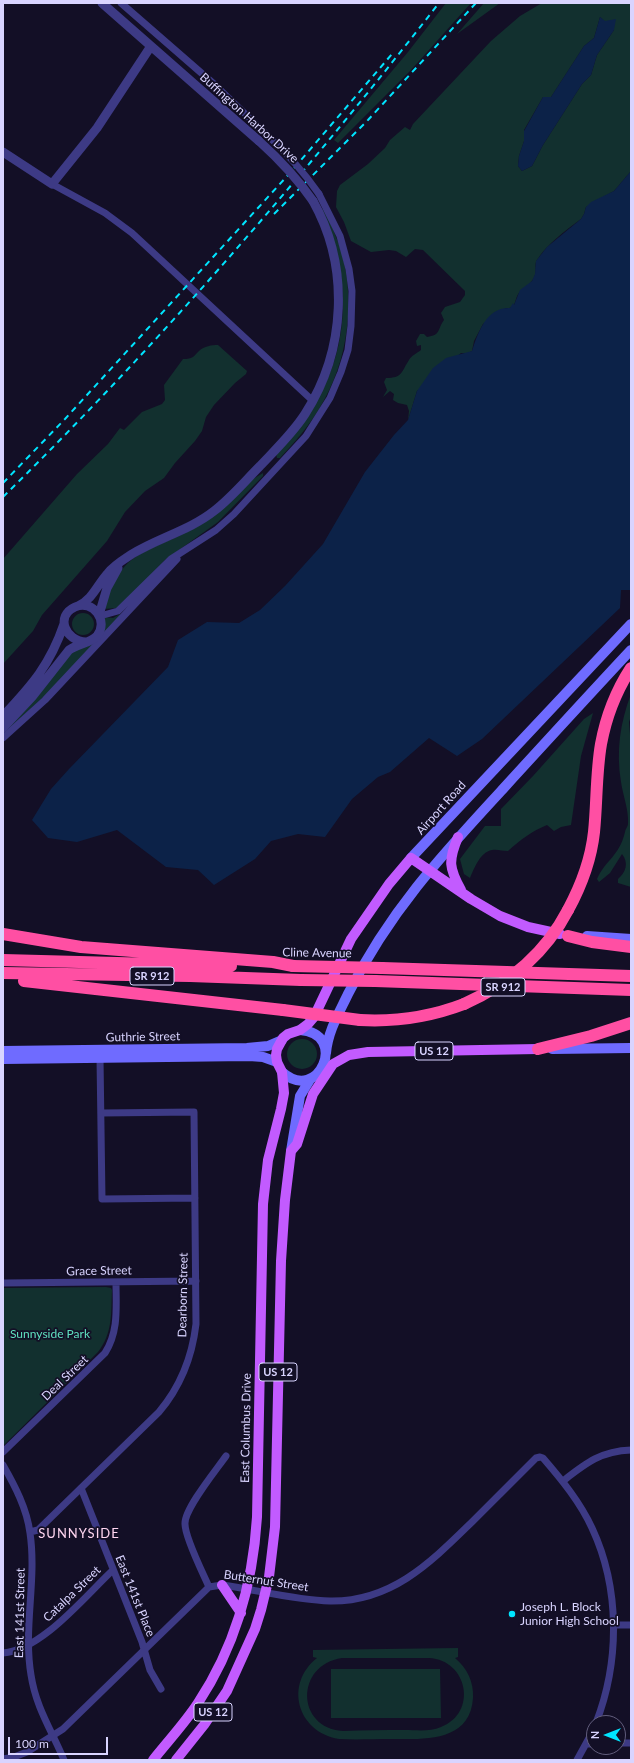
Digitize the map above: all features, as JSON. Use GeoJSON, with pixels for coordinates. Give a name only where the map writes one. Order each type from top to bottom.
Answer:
{"type":"FeatureCollection","features":[{"type":"Feature","properties":{"kind":"highway"},"geometry":{"type":"LineString","coordinates":[[3,978],[360,1020],[387,1021],[416,1018],[464,1004],[495,988],[525,966],[550,939],[568,910],[581,884],[591,849],[595,822],[599,758],[604,731],[615,698],[631,668]]}},
{"type":"Feature","properties":{"kind":"highway"},"geometry":{"type":"LineString","coordinates":[[3,934],[73,946],[273,962],[292,966]]}},
{"type":"Feature","properties":{"kind":"highway"},"geometry":{"type":"LineString","coordinates":[[568,936],[592,942],[631,947]]}},
{"type":"Feature","properties":{"kind":"highway","name":"Cline Avenue"},"geometry":{"type":"LineString","coordinates":[[3,960],[243,967],[292,966],[382,968],[631,976]]}},
{"type":"Feature","properties":{"kind":"highway","name":"SR 912"},"geometry":{"type":"LineString","coordinates":[[3,973],[182,976],[631,990]]}},
{"type":"Feature","properties":{"kind":"highway","name":"US 12"},"geometry":{"type":"LineString","coordinates":[[538,1049],[590,1036],[631,1023]]}},
{"type":"Feature","properties":{"kind":"main road","name":"Airport Road"},"geometry":{"type":"LineString","coordinates":[[300,1030],[314,1018],[351,939],[389,884],[411,858],[631,624]]}},
{"type":"Feature","properties":{"kind":"main road"},"geometry":{"type":"LineString","coordinates":[[291,1152],[300,1096],[314,1076],[324,1066],[332,1027],[373,948],[388,923],[429,870],[458,837],[631,650]]}},
{"type":"Feature","properties":{"kind":"main road"},"geometry":{"type":"LineString","coordinates":[[458,837],[451,856],[451,868],[463,894]]}},
{"type":"Feature","properties":{"kind":"main road"},"geometry":{"type":"LineString","coordinates":[[411,858],[485,908],[514,922],[528,927],[568,936],[631,939]]}},
{"type":"Feature","properties":{"kind":"main road"},"geometry":{"type":"LineString","coordinates":[[277,1062],[277,1049],[282,1040],[288,1034],[300,1030],[307,1031],[319,1037],[323,1042],[326,1053]]}},
{"type":"Feature","properties":{"kind":"main road","name":"Guthrie Street"},"geometry":{"type":"LineString","coordinates":[[3,1051],[247,1048],[268,1046],[282,1040]]}},
{"type":"Feature","properties":{"kind":"main road"},"geometry":{"type":"LineString","coordinates":[[538,1049],[631,1048]]}},
{"type":"Feature","properties":{"kind":"main road","name":"US 12"},"geometry":{"type":"LineString","coordinates":[[314,1076],[349,1055],[368,1052],[538,1049]]}},
{"type":"Feature","properties":{"kind":"main road","name":"Guthrie Street"},"geometry":{"type":"LineString","coordinates":[[3,1059],[250,1056],[263,1057],[277,1062]]}},
{"type":"Feature","properties":{"kind":"main road","name":"US 12"},"geometry":{"type":"LineString","coordinates":[[277,1062],[282,1072]]}},
{"type":"Feature","properties":{"kind":"main road","name":"US 12"},"geometry":{"type":"LineString","coordinates":[[176,1760],[204,1725],[227,1691],[249,1643],[266,1592],[275,1527],[281,1261],[285,1200],[291,1152],[297,1144],[313,1094],[333,1064]]}},
{"type":"Feature","properties":{"kind":"main road"},"geometry":{"type":"LineString","coordinates":[[282,1072],[296,1080],[314,1076]]}},
{"type":"Feature","properties":{"kind":"main road","name":"East Columbus Drive"},"geometry":{"type":"LineString","coordinates":[[153,1760],[198,1704],[221,1664],[241,1613],[248,1588],[253,1561],[257,1517],[263,1204],[268,1160],[283,1102],[282,1072]]}},
{"type":"Feature","properties":{"kind":"main road"},"geometry":{"type":"LineString","coordinates":[[222,1585],[241,1613]]}},
{"type":"Feature","properties":{"kind":"street","name":"Buffington Harbor Drive"},"geometry":{"type":"LineString","coordinates":[[78,606],[90,598],[108,572],[127,557],[202,519],[219,507],[238,489],[291,432],[313,401],[331,358],[337,326],[338,303],[337,272],[324,224],[313,201],[298,180],[281,161],[259,141],[102,3]]}},
{"type":"Feature","properties":{"kind":"street"},"geometry":{"type":"LineString","coordinates":[[99,615],[118,611],[156,572],[171,559],[216,530],[234,514],[299,444],[318,420],[337,384],[345,361],[350,338],[352,314],[352,291],[349,269],[340,236],[319,194],[306,174],[288,154],[214,84],[121,3]]}},
{"type":"Feature","properties":{"kind":"street"},"geometry":{"type":"LineString","coordinates":[[52,184],[97,128],[151,46]]}},
{"type":"Feature","properties":{"kind":"street"},"geometry":{"type":"LineString","coordinates":[[3,152],[52,184],[105,213],[132,233],[313,401]]}},
{"type":"Feature","properties":{"kind":"street"},"geometry":{"type":"LineString","coordinates":[[3,738],[45,700],[189,548]]}},
{"type":"Feature","properties":{"kind":"street","name":"Buffington Harbor Drive"},"geometry":{"type":"LineString","coordinates":[[99,615],[107,588],[127,557]]}},
{"type":"Feature","properties":{"kind":"street"},"geometry":{"type":"LineString","coordinates":[[3,716],[42,671],[53,652],[68,612],[78,606],[90,606],[99,615],[101,622],[97,635],[92,640],[75,646],[69,650],[32,697],[3,728]]}},
{"type":"Feature","properties":{"kind":"street"},"geometry":{"type":"LineString","coordinates":[[64,624],[69,635],[79,642],[86,642]]}},
{"type":"Feature","properties":{"kind":"street"},"geometry":{"type":"LineString","coordinates":[[100,1058],[102,1200],[194,1198]]}},
{"type":"Feature","properties":{"kind":"street","name":"Dearborn Street"},"geometry":{"type":"LineString","coordinates":[[30,1532],[38,1530],[159,1412],[182,1379],[194,1339],[196,1281],[194,1112],[101,1113]]}},
{"type":"Feature","properties":{"kind":"street","name":"Grace Street"},"geometry":{"type":"LineString","coordinates":[[3,1283],[196,1281]]}},
{"type":"Feature","properties":{"kind":"street","name":"Deal Street"},"geometry":{"type":"LineString","coordinates":[[3,1452],[105,1353],[110,1345],[116,1329],[116,1282]]}},
{"type":"Feature","properties":{"kind":"street"},"geometry":{"type":"LineString","coordinates":[[598,1715],[610,1671],[614,1625],[612,1594],[605,1559],[592,1526],[563,1481],[585,1463],[598,1456],[612,1452],[631,1450]]}},
{"type":"Feature","properties":{"kind":"street"},"geometry":{"type":"LineString","coordinates":[[209,1588],[186,1531],[185,1519],[189,1509],[226,1456]]}},
{"type":"Feature","properties":{"kind":"street","name":"Butternut Street"},"geometry":{"type":"LineString","coordinates":[[3,1759],[27,1752],[63,1729],[209,1588],[222,1585],[310,1599],[338,1600],[368,1596],[399,1584],[434,1559],[536,1458],[540,1456],[544,1458],[563,1481]]}},
{"type":"Feature","properties":{"kind":"street","name":"East 141st Street"},"geometry":{"type":"LineString","coordinates":[[3,1465],[19,1497],[30,1532],[32,1572],[29,1645],[31,1675],[40,1711],[64,1760]]}},
{"type":"Feature","properties":{"kind":"street","name":"East 141st Place"},"geometry":{"type":"LineString","coordinates":[[81,1488],[142,1642],[150,1670],[161,1689]]}},
{"type":"Feature","properties":{"kind":"street","name":"Catalpa Street"},"geometry":{"type":"LineString","coordinates":[[3,1653],[15,1651],[29,1645],[50,1631],[113,1570]]}},
{"type":"Feature","properties":{"kind":"street"},"geometry":{"type":"LineString","coordinates":[[614,1625],[631,1625]]}},
{"type":"Feature","properties":{"kind":"street"},"geometry":{"type":"LineString","coordinates":[[577,1760],[586,1744]]}},
{"type":"Feature","properties":{"kind":"green space"},"geometry":{"type":"Polygon","coordinates":[[[446,3],[471,3],[411,70],[338,143],[334,140],[408,52],[446,3]]]}},
{"type":"Feature","properties":{"kind":"green space"},"geometry":{"type":"Polygon","coordinates":[[[484,3],[500,3],[457,34],[484,3]]]}},
{"type":"Feature","properties":{"kind":"green space"},"geometry":{"type":"Polygon","coordinates":[[[542,3],[631,3],[631,171],[614,191],[586,207],[581,219],[546,248],[536,262],[536,273],[534,278],[517,295],[515,303],[512,307],[506,308],[483,324],[474,341],[472,351],[468,353],[461,353],[417,391],[408,420],[409,411],[407,405],[393,400],[394,394],[390,391],[383,397],[387,390],[384,382],[386,378],[396,377],[401,374],[410,359],[421,350],[421,345],[417,346],[416,341],[420,334],[424,334],[427,337],[435,335],[444,320],[441,313],[445,307],[460,302],[465,295],[465,291],[423,250],[415,249],[406,257],[396,251],[389,250],[371,252],[351,241],[344,222],[336,207],[337,191],[340,185],[368,164],[385,148],[390,140],[405,127],[410,130],[413,124],[491,41],[520,16],[542,3]],[[600,17],[594,38],[584,46],[551,97],[543,97],[524,130],[524,141],[519,156],[518,166],[522,171],[532,166],[543,145],[582,84],[591,75],[597,55],[614,30],[600,17]]]}},
{"type":"Feature","properties":{"kind":"green space"},"geometry":{"type":"Polygon","coordinates":[[[320,207],[326,214],[331,224],[345,264],[348,285],[347,328],[343,350],[337,370],[319,409],[296,441],[280,458],[277,458],[276,453],[322,392],[339,344],[343,298],[341,274],[336,251],[320,207]]]}},
{"type":"Feature","properties":{"kind":"green space"},"geometry":{"type":"Polygon","coordinates":[[[218,345],[247,371],[246,374],[214,405],[206,417],[202,431],[195,441],[175,463],[164,478],[145,491],[125,512],[107,541],[42,615],[33,631],[3,664],[3,559],[77,474],[108,444],[120,428],[124,430],[142,412],[162,404],[165,400],[164,385],[183,359],[189,359],[201,349],[206,347],[218,345]]]}},
{"type":"Feature","properties":{"kind":"green space"},"geometry":{"type":"Polygon","coordinates":[[[263,473],[263,476],[218,522],[165,560],[124,603],[117,608],[104,609],[114,580],[121,570],[132,560],[140,554],[191,529],[210,515],[244,485],[263,473]]]}},
{"type":"Feature","properties":{"kind":"green space"},"geometry":{"type":"Polygon","coordinates":[[[83,613],[91,616],[94,624],[91,632],[83,635],[75,632],[72,624],[75,616],[83,613]]]}},
{"type":"Feature","properties":{"kind":"green space"},"geometry":{"type":"Polygon","coordinates":[[[120,614],[121,615],[61,681],[3,734],[3,731],[71,653],[91,643],[104,617],[113,618],[120,614]]]}},
{"type":"Feature","properties":{"kind":"green space"},"geometry":{"type":"Polygon","coordinates":[[[631,694],[631,716],[629,722],[631,747],[631,887],[618,883],[618,879],[626,867],[622,854],[610,873],[599,882],[597,879],[604,867],[616,853],[628,825],[628,814],[620,771],[619,748],[624,716],[631,694]]]}},
{"type":"Feature","properties":{"kind":"green space"},"geometry":{"type":"Polygon","coordinates":[[[593,713],[581,756],[571,825],[561,827],[554,831],[547,825],[526,836],[508,851],[488,851],[478,861],[470,878],[464,874],[460,859],[485,826],[501,826],[501,809],[584,719],[593,713]]]}},
{"type":"Feature","properties":{"kind":"green space"},"geometry":{"type":"Polygon","coordinates":[[[302,1039],[313,1043],[317,1054],[313,1065],[302,1069],[291,1065],[287,1054],[291,1043],[302,1039]]]}},
{"type":"Feature","properties":{"kind":"green space","name":"Sunnyside Park"},"geometry":{"type":"Polygon","coordinates":[[[3,1288],[111,1288],[112,1290],[111,1315],[109,1330],[103,1345],[98,1352],[3,1446],[3,1288]]]}},
{"type":"Feature","properties":{"kind":"green space"},"geometry":{"type":"Polygon","coordinates":[[[458,1648],[458,1657],[455,1658],[463,1666],[469,1676],[472,1686],[473,1698],[470,1713],[463,1723],[454,1731],[430,1738],[339,1739],[325,1735],[313,1727],[305,1717],[300,1706],[298,1693],[301,1681],[307,1669],[317,1658],[313,1657],[313,1650],[458,1648]],[[342,1658],[327,1663],[316,1672],[309,1683],[307,1696],[310,1708],[316,1719],[328,1727],[343,1731],[432,1730],[441,1727],[453,1720],[460,1711],[464,1700],[464,1688],[460,1677],[453,1668],[442,1661],[429,1658],[342,1658]]]}},
{"type":"Feature","properties":{"kind":"green space"},"geometry":{"type":"Polygon","coordinates":[[[331,1669],[440,1669],[441,1718],[331,1718],[331,1669]]]}},
{"type":"Feature","properties":{"kind":"water"},"geometry":{"type":"Polygon","coordinates":[[[600,17],[605,21],[616,19],[614,30],[597,55],[591,75],[582,84],[543,145],[532,166],[522,171],[518,166],[519,156],[524,141],[524,131],[543,97],[551,97],[584,46],[594,38],[600,17]]]}},
{"type":"Feature","properties":{"kind":"water"},"geometry":{"type":"Polygon","coordinates":[[[631,171],[631,590],[621,590],[620,608],[482,739],[457,756],[429,738],[390,772],[378,777],[352,799],[325,837],[298,834],[271,841],[255,859],[214,885],[198,870],[166,867],[117,830],[77,842],[48,838],[32,820],[51,789],[168,667],[178,640],[207,622],[239,623],[260,610],[285,586],[323,544],[365,472],[394,435],[408,420],[417,391],[433,368],[446,358],[472,351],[480,329],[489,316],[502,309],[510,308],[513,303],[514,305],[520,290],[532,281],[535,274],[536,261],[547,247],[581,219],[586,207],[591,202],[614,191],[631,171]]]}},
{"type":"Feature","properties":{"kind":"railway"},"geometry":{"type":"LineString","coordinates":[[3,497],[118,379],[229,257],[336,132],[439,3]]}},
{"type":"Feature","properties":{"kind":"railway"},"geometry":{"type":"LineString","coordinates":[[274,214],[368,120],[476,3]]}},
{"type":"Feature","properties":{"kind":"railway"},"geometry":{"type":"LineString","coordinates":[[3,483],[65,419],[289,174],[392,54]]}},
{"type":"Feature","properties":{"kind":"place","name":"Joseph L. Block Junior High School"},"geometry":{"type":"Point","coordinates":[512,1614]}},
{"type":"Feature","properties":{"kind":"district","name":"SUNNYSIDE"},"geometry":{"type":"Point","coordinates":[79,1534]}}]}
